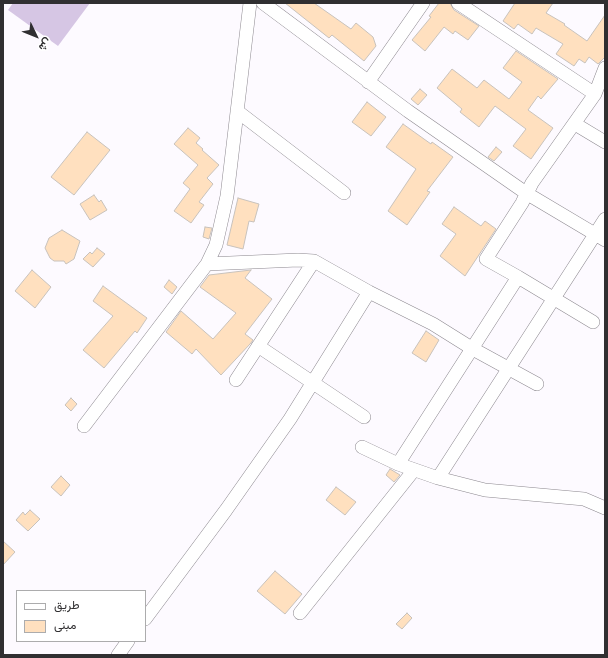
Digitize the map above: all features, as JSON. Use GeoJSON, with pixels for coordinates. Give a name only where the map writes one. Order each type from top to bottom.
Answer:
{"type":"FeatureCollection","features":[{"type":"Feature","properties":{"kind":"street"},"geometry":{"type":"LineString","coordinates":[[84,426],[207,264],[216,245],[227,196],[250,3]]}},
{"type":"Feature","properties":{"kind":"street"},"geometry":{"type":"LineString","coordinates":[[263,3],[368,82],[526,193],[600,237]]}},
{"type":"Feature","properties":{"kind":"street"},"geometry":{"type":"LineString","coordinates":[[368,82],[423,3]]}},
{"type":"Feature","properties":{"kind":"street"},"geometry":{"type":"LineString","coordinates":[[458,3],[595,94]]}},
{"type":"Feature","properties":{"kind":"street"},"geometry":{"type":"LineString","coordinates":[[593,322],[486,258],[522,203],[526,193],[595,94],[605,68]]}},
{"type":"Feature","properties":{"kind":"street"},"geometry":{"type":"LineString","coordinates":[[237,111],[344,193]]}},
{"type":"Feature","properties":{"kind":"street"},"geometry":{"type":"LineString","coordinates":[[575,124],[605,142]]}},
{"type":"Feature","properties":{"kind":"street"},"geometry":{"type":"LineString","coordinates":[[438,478],[554,298],[600,237],[605,218]]}},
{"type":"Feature","properties":{"kind":"street"},"geometry":{"type":"LineString","coordinates":[[207,264],[298,260],[314,261],[369,292],[433,324],[473,349],[537,384]]}},
{"type":"Feature","properties":{"kind":"street"},"geometry":{"type":"LineString","coordinates":[[236,380],[314,261]]}},
{"type":"Feature","properties":{"kind":"street"},"geometry":{"type":"LineString","coordinates":[[398,464],[518,277]]}},
{"type":"Feature","properties":{"kind":"street"},"geometry":{"type":"LineString","coordinates":[[146,618],[226,510],[290,419],[369,292]]}},
{"type":"Feature","properties":{"kind":"street"},"geometry":{"type":"LineString","coordinates":[[258,346],[364,417]]}},
{"type":"Feature","properties":{"kind":"street"},"geometry":{"type":"LineString","coordinates":[[362,447],[414,470],[485,490],[584,500],[605,508]]}},
{"type":"Feature","properties":{"kind":"street"},"geometry":{"type":"LineString","coordinates":[[300,612],[414,470]]}},
{"type":"Feature","properties":{"kind":"street"},"geometry":{"type":"LineString","coordinates":[[118,655],[127,642]]}},
{"type":"Feature","properties":{"kind":"shaded area"},"geometry":{"type":"Polygon","coordinates":[[[13,3],[90,3],[58,46],[8,10],[13,3]]]}},
{"type":"Feature","properties":{"kind":"building"},"geometry":{"type":"Polygon","coordinates":[[[285,3],[314,3],[351,29],[356,23],[373,37],[376,46],[364,61],[332,35],[329,38],[285,3]]]}},
{"type":"Feature","properties":{"kind":"building"},"geometry":{"type":"Polygon","coordinates":[[[439,3],[450,3],[454,10],[479,26],[468,40],[455,31],[453,34],[444,27],[425,51],[412,40],[431,17],[429,16],[439,3]]]}},
{"type":"Feature","properties":{"kind":"building"},"geometry":{"type":"Polygon","coordinates":[[[515,3],[553,3],[546,13],[565,24],[564,25],[587,41],[605,15],[605,57],[598,64],[589,57],[585,63],[579,59],[574,66],[556,54],[563,44],[536,28],[532,34],[518,24],[514,29],[503,21],[515,3]]]}},
{"type":"Feature","properties":{"kind":"building"},"geometry":{"type":"Polygon","coordinates":[[[516,51],[558,79],[541,99],[538,96],[528,110],[553,128],[531,159],[513,146],[526,129],[495,106],[479,127],[460,112],[462,109],[437,88],[452,69],[477,88],[484,80],[509,99],[522,82],[503,68],[516,51]]]}},
{"type":"Feature","properties":{"kind":"building"},"geometry":{"type":"Polygon","coordinates":[[[420,89],[427,95],[418,105],[411,99],[420,89]]]}},
{"type":"Feature","properties":{"kind":"building"},"geometry":{"type":"Polygon","coordinates":[[[367,102],[386,117],[371,136],[352,122],[367,102]]]}},
{"type":"Feature","properties":{"kind":"building"},"geometry":{"type":"Polygon","coordinates":[[[403,124],[431,144],[432,142],[453,157],[427,191],[430,192],[407,225],[388,211],[416,169],[386,147],[403,124]]]}},
{"type":"Feature","properties":{"kind":"building"},"geometry":{"type":"Polygon","coordinates":[[[188,128],[200,138],[196,143],[219,165],[207,178],[213,184],[199,202],[204,205],[191,223],[174,211],[190,189],[183,183],[198,165],[174,144],[188,128]]]}},
{"type":"Feature","properties":{"kind":"building"},"geometry":{"type":"Polygon","coordinates":[[[87,132],[110,150],[74,195],[51,177],[87,132]]]}},
{"type":"Feature","properties":{"kind":"building"},"geometry":{"type":"Polygon","coordinates":[[[496,147],[502,152],[494,161],[488,157],[496,147]]]}},
{"type":"Feature","properties":{"kind":"building"},"geometry":{"type":"Polygon","coordinates":[[[94,195],[99,202],[101,200],[107,210],[90,220],[80,204],[94,195]]]}},
{"type":"Feature","properties":{"kind":"building"},"geometry":{"type":"Polygon","coordinates":[[[238,198],[259,204],[254,222],[249,221],[243,249],[227,245],[238,198]]]}},
{"type":"Feature","properties":{"kind":"building"},"geometry":{"type":"Polygon","coordinates":[[[454,207],[481,226],[485,221],[496,229],[465,276],[440,256],[456,234],[442,224],[454,207]]]}},
{"type":"Feature","properties":{"kind":"building"},"geometry":{"type":"Polygon","coordinates":[[[205,227],[212,228],[209,239],[203,237],[205,227]]]}},
{"type":"Feature","properties":{"kind":"building"},"geometry":{"type":"Polygon","coordinates":[[[62,230],[80,241],[74,259],[66,264],[64,261],[54,261],[50,258],[45,248],[49,238],[62,230]]]}},
{"type":"Feature","properties":{"kind":"building"},"geometry":{"type":"Polygon","coordinates":[[[97,248],[105,254],[93,267],[83,259],[90,252],[92,254],[97,248]]]}},
{"type":"Feature","properties":{"kind":"building"},"geometry":{"type":"Polygon","coordinates":[[[32,270],[51,287],[35,308],[15,291],[32,270]]]}},
{"type":"Feature","properties":{"kind":"building"},"geometry":{"type":"Polygon","coordinates":[[[251,270],[245,278],[272,299],[245,334],[253,340],[221,375],[196,349],[192,354],[166,332],[181,311],[213,339],[236,313],[200,287],[209,275],[251,270]]]}},
{"type":"Feature","properties":{"kind":"building"},"geometry":{"type":"Polygon","coordinates":[[[169,280],[177,287],[172,294],[164,287],[169,280]]]}},
{"type":"Feature","properties":{"kind":"building"},"geometry":{"type":"Polygon","coordinates":[[[103,286],[147,318],[137,333],[135,331],[104,368],[83,350],[113,316],[93,301],[103,286]]]}},
{"type":"Feature","properties":{"kind":"building"},"geometry":{"type":"Polygon","coordinates":[[[426,331],[439,340],[426,362],[412,353],[426,331]]]}},
{"type":"Feature","properties":{"kind":"building"},"geometry":{"type":"Polygon","coordinates":[[[71,398],[77,404],[71,411],[65,405],[71,398]]]}},
{"type":"Feature","properties":{"kind":"building"},"geometry":{"type":"Polygon","coordinates":[[[390,469],[400,475],[394,482],[386,475],[390,469]]]}},
{"type":"Feature","properties":{"kind":"building"},"geometry":{"type":"Polygon","coordinates":[[[61,476],[70,485],[61,496],[51,487],[61,476]]]}},
{"type":"Feature","properties":{"kind":"building"},"geometry":{"type":"Polygon","coordinates":[[[336,487],[356,502],[345,515],[326,500],[336,487]]]}},
{"type":"Feature","properties":{"kind":"building"},"geometry":{"type":"Polygon","coordinates":[[[30,510],[40,519],[28,531],[16,520],[23,512],[25,515],[30,510]]]}},
{"type":"Feature","properties":{"kind":"building"},"geometry":{"type":"Polygon","coordinates":[[[3,541],[15,552],[3,565],[3,541]]]}},
{"type":"Feature","properties":{"kind":"building"},"geometry":{"type":"Polygon","coordinates":[[[275,571],[302,594],[285,614],[257,591],[275,571]]]}},
{"type":"Feature","properties":{"kind":"building"},"geometry":{"type":"Polygon","coordinates":[[[407,613],[412,618],[402,629],[396,624],[407,613]]]}}]}
